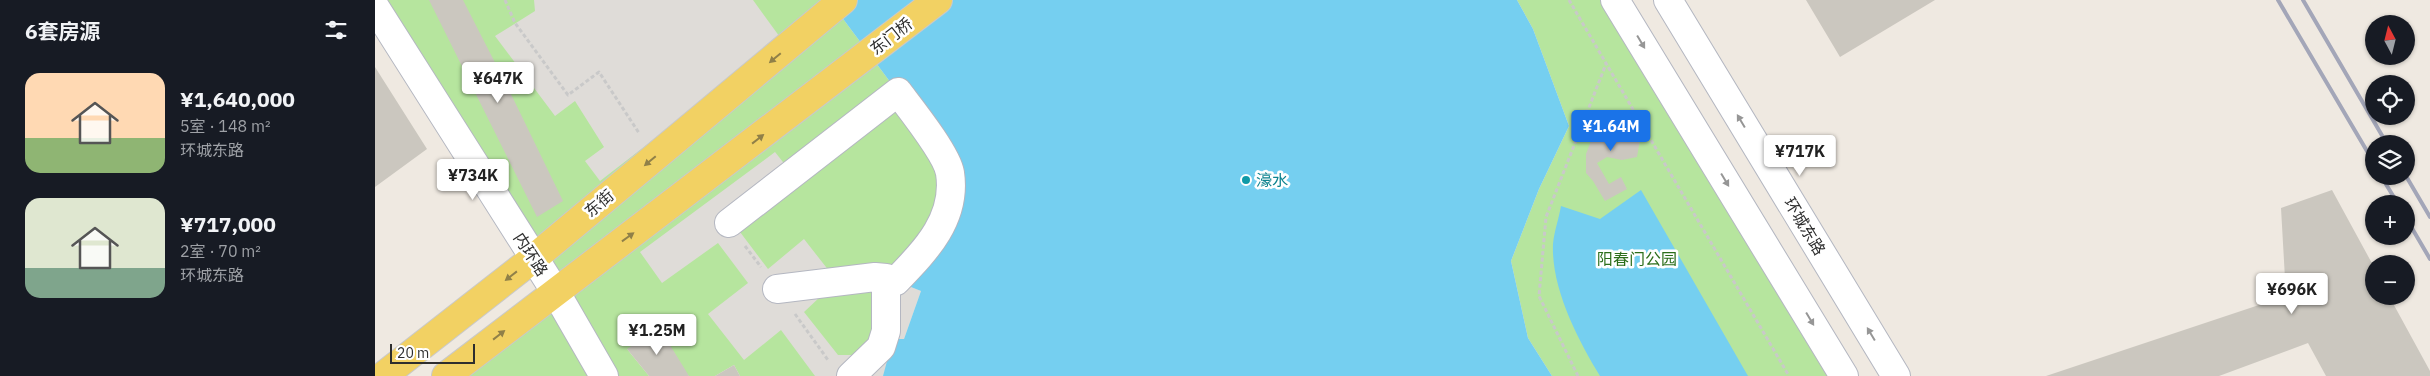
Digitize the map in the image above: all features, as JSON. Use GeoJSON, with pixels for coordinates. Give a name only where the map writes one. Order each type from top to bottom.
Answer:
{"type":"FeatureCollection","features":[{"type":"Feature","properties":{"kind":"main road","name":"东街"},"geometry":{"type":"LineString","coordinates":[[383,376],[534,258],[843,0]]}},
{"type":"Feature","properties":{"kind":"main road","name":"东门桥"},"geometry":{"type":"LineString","coordinates":[[555,291],[671,206],[938,0]]}},
{"type":"Feature","properties":{"kind":"main road"},"geometry":{"type":"LineString","coordinates":[[446,376],[555,291]]}},
{"type":"Feature","properties":{"kind":"street"},"geometry":{"type":"LineString","coordinates":[[1615,0],[1844,376]]}},
{"type":"Feature","properties":{"kind":"street","name":"环城东路"},"geometry":{"type":"LineString","coordinates":[[1667,0],[1896,376]]}},
{"type":"Feature","properties":{"kind":"street","name":"内环路"},"geometry":{"type":"LineString","coordinates":[[375,6],[555,291],[604,376]]}},
{"type":"Feature","properties":{"kind":"street"},"geometry":{"type":"LineString","coordinates":[[729,223],[898,92],[926,130],[950,172],[949,212],[925,251],[896,281],[875,277],[777,289]]}},
{"type":"Feature","properties":{"kind":"street"},"geometry":{"type":"LineString","coordinates":[[851,376],[881,347],[886,331],[886,278]]}},
{"type":"Feature","properties":{"kind":"path"},"geometry":{"type":"LineString","coordinates":[[505,0],[515,23],[568,95],[599,72],[646,144],[657,154]]}},
{"type":"Feature","properties":{"kind":"path"},"geometry":{"type":"LineString","coordinates":[[1569,0],[1789,376]]}},
{"type":"Feature","properties":{"kind":"path"},"geometry":{"type":"LineString","coordinates":[[1578,376],[1539,296],[1546,217],[1606,63]]}},
{"type":"Feature","properties":{"kind":"green space"},"geometry":{"type":"Polygon","coordinates":[[[375,0],[829,0],[926,130],[950,171],[893,339],[883,376],[740,376],[734,365],[715,376],[689,376],[627,349],[649,376],[446,376],[554,291],[375,0]]]}},
{"type":"Feature","properties":{"kind":"green space","name":"阳春门公园"},"geometry":{"type":"Polygon","coordinates":[[[1517,0],[1615,0],[1844,376],[1552,376],[1528,338],[1511,261],[1539,189],[1569,126],[1533,29],[1517,0]]]}},
{"type":"Feature","properties":{"kind":"shaded area"},"geometry":{"type":"Polygon","coordinates":[[[534,0],[753,0],[782,40],[600,181],[585,161],[604,147],[575,101],[555,116],[495,36],[535,11],[534,0]]]}},
{"type":"Feature","properties":{"kind":"shaded area"},"geometry":{"type":"Polygon","coordinates":[[[775,152],[798,181],[737,228],[768,269],[804,239],[837,281],[804,312],[838,355],[863,355],[896,281],[921,291],[904,339],[883,376],[815,376],[781,330],[744,360],[708,314],[748,283],[718,243],[662,283],[640,252],[775,152]]]}},
{"type":"Feature","properties":{"kind":"water","name":"濠水"},"geometry":{"type":"Polygon","coordinates":[[[829,0],[1517,0],[1533,29],[1569,126],[1539,189],[1511,261],[1528,338],[1552,376],[883,376],[893,339],[904,339],[921,291],[896,281],[948,212],[926,130],[829,0]]]}},
{"type":"Feature","properties":{"kind":"water"},"geometry":{"type":"Polygon","coordinates":[[[1641,190],[1748,376],[1600,376],[1575,330],[1561,296],[1554,261],[1554,235],[1561,206],[1600,219],[1641,190]]]}},
{"type":"Feature","properties":{"kind":"building"},"geometry":{"type":"Polygon","coordinates":[[[429,0],[463,0],[509,90],[563,201],[537,217],[429,0]]]}},
{"type":"Feature","properties":{"kind":"building"},"geometry":{"type":"Polygon","coordinates":[[[1806,0],[1935,0],[1840,57],[1806,0]]]}},
{"type":"Feature","properties":{"kind":"building"},"geometry":{"type":"Polygon","coordinates":[[[375,67],[427,149],[375,187],[375,67]]]}},
{"type":"Feature","properties":{"kind":"building"},"geometry":{"type":"Polygon","coordinates":[[[1615,114],[1629,121],[1640,140],[1637,157],[1622,160],[1607,157],[1597,163],[1609,184],[1621,177],[1627,189],[1605,201],[1586,173],[1586,154],[1599,120],[1615,114]]]}},
{"type":"Feature","properties":{"kind":"building"},"geometry":{"type":"Polygon","coordinates":[[[2332,190],[2367,255],[2365,255],[2365,305],[2394,305],[2430,371],[2430,376],[2326,376],[2308,343],[2219,376],[2046,376],[2286,296],[2281,208],[2332,190]]]}},
{"type":"Feature","properties":{"kind":"building"},"geometry":{"type":"Polygon","coordinates":[[[659,327],[689,376],[649,376],[627,349],[659,327]]]}},
{"type":"Feature","properties":{"kind":"building"},"geometry":{"type":"Polygon","coordinates":[[[734,365],[740,376],[715,376],[734,365]]]}},
{"type":"Feature","properties":{"kind":"railway"},"geometry":{"type":"LineString","coordinates":[[2278,0],[2365,148]]}},
{"type":"Feature","properties":{"kind":"railway"},"geometry":{"type":"LineString","coordinates":[[2303,0],[2382,135]]}},
{"type":"Feature","properties":{"kind":"railway"},"geometry":{"type":"LineString","coordinates":[[2386,185],[2393,195]]}},
{"type":"Feature","properties":{"kind":"railway"},"geometry":{"type":"LineString","coordinates":[[2411,185],[2430,217]]}},
{"type":"Feature","properties":{"kind":"railway"},"geometry":{"type":"LineString","coordinates":[[2415,233],[2430,259]]}},
{"type":"Feature","properties":{"kind":"place","name":"濠水"},"geometry":{"type":"Point","coordinates":[1246,180]}}]}
